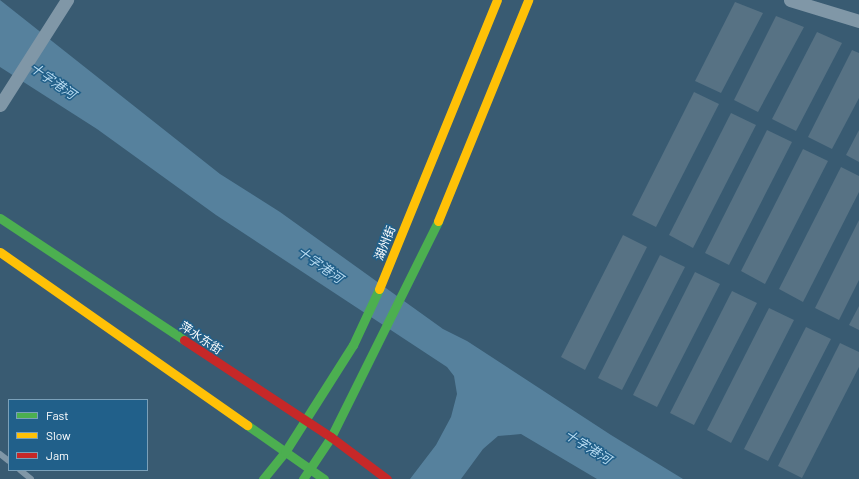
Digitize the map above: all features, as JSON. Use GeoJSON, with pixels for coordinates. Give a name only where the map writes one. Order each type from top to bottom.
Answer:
{"type":"FeatureCollection","features":[{"type":"Feature","properties":{"kind":"main road","name":"湖州街"},"geometry":{"type":"LineString","coordinates":[[263,479],[285,452],[353,345],[385,275],[497,0]]}},
{"type":"Feature","properties":{"kind":"main road"},"geometry":{"type":"LineString","coordinates":[[303,479],[310,471],[331,437],[374,354],[438,222],[528,0]]}},
{"type":"Feature","properties":{"kind":"main road","name":"萍水东街"},"geometry":{"type":"LineString","coordinates":[[0,218],[304,421],[331,437],[387,479]]}},
{"type":"Feature","properties":{"kind":"main road"},"geometry":{"type":"LineString","coordinates":[[0,252],[310,471],[324,479]]}},
{"type":"Feature","properties":{"kind":"street"},"geometry":{"type":"LineString","coordinates":[[0,105],[67,0]]}},
{"type":"Feature","properties":{"kind":"street"},"geometry":{"type":"LineString","coordinates":[[790,0],[859,21]]}},
{"type":"Feature","properties":{"kind":"lane"},"geometry":{"type":"LineString","coordinates":[[0,454],[8,460]]}},
{"type":"Feature","properties":{"kind":"lane"},"geometry":{"type":"LineString","coordinates":[[21,471],[31,479]]}},
{"type":"Feature","properties":{"kind":"water","name":"十字港河"},"geometry":{"type":"Polygon","coordinates":[[[0,0],[220,174],[280,212],[443,329],[467,341],[611,435],[683,479],[597,479],[521,434],[498,436],[483,449],[461,479],[410,479],[436,445],[451,417],[457,394],[454,376],[447,367],[216,215],[97,129],[0,67],[0,0]]]}},
{"type":"Feature","properties":{"kind":"building"},"geometry":{"type":"Polygon","coordinates":[[[735,2],[763,13],[721,93],[695,81],[735,2]]]}},
{"type":"Feature","properties":{"kind":"building"},"geometry":{"type":"Polygon","coordinates":[[[776,16],[804,27],[758,112],[734,100],[776,16]]]}},
{"type":"Feature","properties":{"kind":"building"},"geometry":{"type":"Polygon","coordinates":[[[817,32],[842,43],[796,131],[772,119],[817,32]]]}},
{"type":"Feature","properties":{"kind":"building"},"geometry":{"type":"Polygon","coordinates":[[[852,50],[859,53],[859,98],[832,149],[808,137],[852,50]]]}},
{"type":"Feature","properties":{"kind":"building"},"geometry":{"type":"Polygon","coordinates":[[[694,92],[719,104],[656,227],[632,215],[694,92]]]}},
{"type":"Feature","properties":{"kind":"building"},"geometry":{"type":"Polygon","coordinates":[[[731,113],[756,125],[693,248],[669,235],[731,113]]]}},
{"type":"Feature","properties":{"kind":"building"},"geometry":{"type":"Polygon","coordinates":[[[767,130],[792,142],[729,265],[705,253],[767,130]]]}},
{"type":"Feature","properties":{"kind":"building"},"geometry":{"type":"Polygon","coordinates":[[[859,130],[859,162],[846,155],[859,130]]]}},
{"type":"Feature","properties":{"kind":"building"},"geometry":{"type":"Polygon","coordinates":[[[803,149],[828,161],[765,284],[741,271],[803,149]]]}},
{"type":"Feature","properties":{"kind":"building"},"geometry":{"type":"Polygon","coordinates":[[[841,167],[859,176],[859,192],[803,302],[779,289],[841,167]]]}},
{"type":"Feature","properties":{"kind":"building"},"geometry":{"type":"Polygon","coordinates":[[[859,220],[859,280],[839,320],[815,308],[859,220]]]}},
{"type":"Feature","properties":{"kind":"building"},"geometry":{"type":"Polygon","coordinates":[[[623,235],[647,247],[585,370],[561,357],[623,235]]]}},
{"type":"Feature","properties":{"kind":"building"},"geometry":{"type":"Polygon","coordinates":[[[660,255],[685,267],[622,390],[598,378],[660,255]]]}},
{"type":"Feature","properties":{"kind":"building"},"geometry":{"type":"Polygon","coordinates":[[[695,272],[720,284],[657,407],[633,395],[695,272]]]}},
{"type":"Feature","properties":{"kind":"building"},"geometry":{"type":"Polygon","coordinates":[[[732,291],[757,303],[694,425],[670,413],[732,291]]]}},
{"type":"Feature","properties":{"kind":"building"},"geometry":{"type":"Polygon","coordinates":[[[859,306],[859,330],[849,325],[859,306]]]}},
{"type":"Feature","properties":{"kind":"building"},"geometry":{"type":"Polygon","coordinates":[[[769,308],[794,320],[731,443],[707,430],[769,308]]]}},
{"type":"Feature","properties":{"kind":"building"},"geometry":{"type":"Polygon","coordinates":[[[806,327],[831,339],[768,461],[744,449],[806,327]]]}},
{"type":"Feature","properties":{"kind":"building"},"geometry":{"type":"Polygon","coordinates":[[[840,343],[859,352],[859,367],[802,478],[778,466],[840,343]]]}},
{"type":"Feature","properties":{"kind":"traffic: fast"},"geometry":{"type":"LineString","coordinates":[[0,218],[184,340]]}},
{"type":"Feature","properties":{"kind":"traffic: fast"},"geometry":{"type":"LineString","coordinates":[[303,479],[331,437],[438,221]]}},
{"type":"Feature","properties":{"kind":"traffic: fast"},"geometry":{"type":"LineString","coordinates":[[263,479],[285,452],[353,345],[379,289]]}},
{"type":"Feature","properties":{"kind":"traffic: fast"},"geometry":{"type":"LineString","coordinates":[[247,425],[324,479]]}},
{"type":"Feature","properties":{"kind":"traffic: slow"},"geometry":{"type":"LineString","coordinates":[[379,289],[497,0]]}},
{"type":"Feature","properties":{"kind":"traffic: slow"},"geometry":{"type":"LineString","coordinates":[[438,221],[528,0]]}},
{"type":"Feature","properties":{"kind":"traffic: slow"},"geometry":{"type":"LineString","coordinates":[[0,252],[247,425]]}},
{"type":"Feature","properties":{"kind":"traffic: jam"},"geometry":{"type":"LineString","coordinates":[[184,340],[331,437],[387,479]]}}]}
